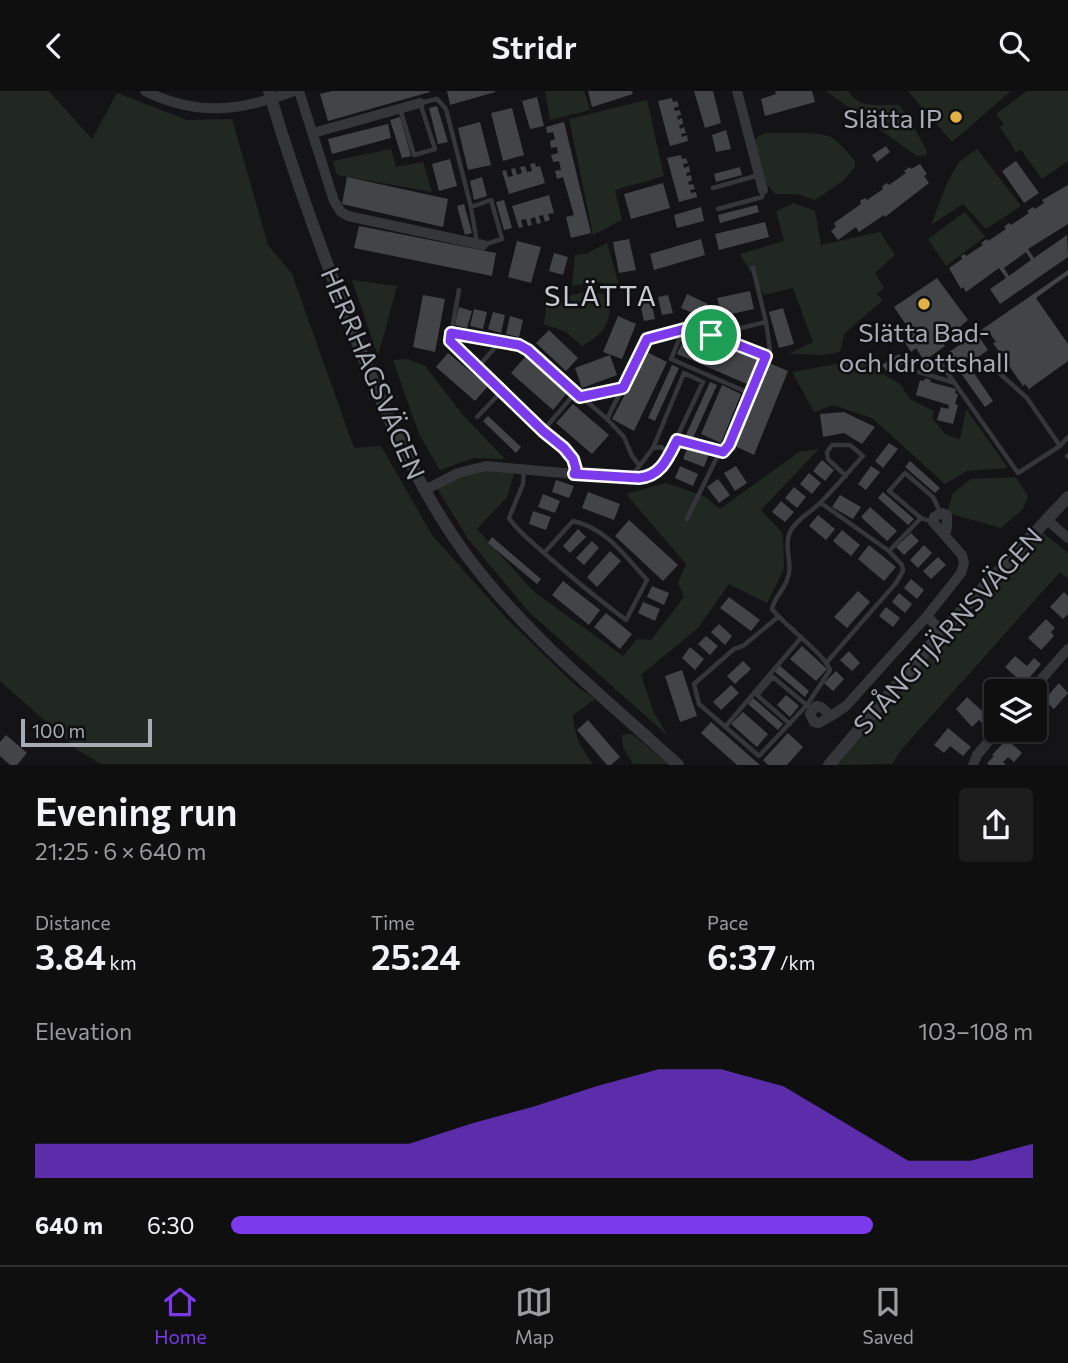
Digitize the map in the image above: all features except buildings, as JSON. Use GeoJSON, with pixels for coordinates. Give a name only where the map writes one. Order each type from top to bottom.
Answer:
{"type":"FeatureCollection","features":[{"type":"Feature","properties":{"kind":"street"},"geometry":{"type":"LineString","coordinates":[[145,91],[188,107],[215,110],[244,106],[270,95],[297,91],[334,201],[341,212],[348,216],[480,244]]}},
{"type":"Feature","properties":{"kind":"street"},"geometry":{"type":"LineString","coordinates":[[737,91],[762,190]]}},
{"type":"Feature","properties":{"kind":"street","name":"HERRHAGSVÄGEN"},"geometry":{"type":"LineString","coordinates":[[270,95],[300,193],[363,356],[401,447],[425,490],[465,553],[496,592],[534,633],[678,765]]}},
{"type":"Feature","properties":{"kind":"street"},"geometry":{"type":"LineString","coordinates":[[313,133],[420,103]]}},
{"type":"Feature","properties":{"kind":"street"},"geometry":{"type":"LineString","coordinates":[[425,490],[457,474],[486,466],[574,474],[576,469],[573,459],[543,431]]}},
{"type":"Feature","properties":{"kind":"street","name":"STÅNGTJÄRNSVÄGEN"},"geometry":{"type":"LineString","coordinates":[[829,765],[942,632],[1068,497]]}},
{"type":"Feature","properties":{"kind":"street"},"geometry":{"type":"LineString","coordinates":[[933,522],[934,517],[940,513]]}},
{"type":"Feature","properties":{"kind":"street","name":"STÅNGTJÄRNSVÄGEN"},"geometry":{"type":"LineString","coordinates":[[940,513],[947,515],[945,535]]}},
{"type":"Feature","properties":{"kind":"street"},"geometry":{"type":"LineString","coordinates":[[1046,519],[1068,538]]}},
{"type":"Feature","properties":{"kind":"street","name":"STÅNGTJÄRNSVÄGEN"},"geometry":{"type":"LineString","coordinates":[[809,708],[821,707],[828,718],[846,706],[927,616],[961,573],[964,563],[962,555],[933,522]]}},
{"type":"Feature","properties":{"kind":"street"},"geometry":{"type":"LineString","coordinates":[[927,616],[942,632]]}},
{"type":"Feature","properties":{"kind":"street"},"geometry":{"type":"LineString","coordinates":[[1042,679],[1068,649]]}},
{"type":"Feature","properties":{"kind":"street"},"geometry":{"type":"LineString","coordinates":[[973,765],[977,755],[988,742]]}},
{"type":"Feature","properties":{"kind":"lane"},"geometry":{"type":"LineString","coordinates":[[400,108],[414,155],[435,149],[420,103],[437,99],[446,110],[480,244],[502,239],[491,200],[471,207]]}},
{"type":"Feature","properties":{"kind":"lane"},"geometry":{"type":"LineString","coordinates":[[713,188],[759,175]]}},
{"type":"Feature","properties":{"kind":"lane"},"geometry":{"type":"LineString","coordinates":[[718,209],[762,197],[762,190]]}},
{"type":"Feature","properties":{"kind":"lane"},"geometry":{"type":"LineString","coordinates":[[687,519],[716,459],[729,445],[749,393],[770,350],[753,268]]}},
{"type":"Feature","properties":{"kind":"lane"},"geometry":{"type":"LineString","coordinates":[[459,290],[450,341],[543,431],[575,393]]}},
{"type":"Feature","properties":{"kind":"lane"},"geometry":{"type":"LineString","coordinates":[[715,335],[766,322]]}},
{"type":"Feature","properties":{"kind":"lane"},"geometry":{"type":"LineString","coordinates":[[607,419],[647,339],[692,327],[766,356]]}},
{"type":"Feature","properties":{"kind":"lane"},"geometry":{"type":"LineString","coordinates":[[684,328],[671,359],[749,393]]}},
{"type":"Feature","properties":{"kind":"lane"},"geometry":{"type":"LineString","coordinates":[[451,333],[519,345],[528,350],[607,419],[624,437],[639,465]]}},
{"type":"Feature","properties":{"kind":"lane"},"geometry":{"type":"LineString","coordinates":[[477,368],[500,343]]}},
{"type":"Feature","properties":{"kind":"lane"},"geometry":{"type":"LineString","coordinates":[[955,383],[919,372],[937,358],[955,383],[1018,473],[1060,446],[1068,437]]}},
{"type":"Feature","properties":{"kind":"lane"},"geometry":{"type":"LineString","coordinates":[[998,372],[1027,398],[1060,446]]}},
{"type":"Feature","properties":{"kind":"lane"},"geometry":{"type":"LineString","coordinates":[[574,474],[631,477],[648,477],[657,473],[677,440],[703,382],[684,373],[653,448],[631,477]]}},
{"type":"Feature","properties":{"kind":"lane"},"geometry":{"type":"LineString","coordinates":[[580,397],[623,388]]}},
{"type":"Feature","properties":{"kind":"lane"},"geometry":{"type":"LineString","coordinates":[[477,417],[501,392]]}},
{"type":"Feature","properties":{"kind":"lane"},"geometry":{"type":"LineString","coordinates":[[677,440],[723,452]]}},
{"type":"Feature","properties":{"kind":"lane"},"geometry":{"type":"LineString","coordinates":[[778,617],[743,646],[734,649],[694,684],[699,704],[759,756],[809,708],[830,670],[827,662],[772,610],[788,579],[787,541],[790,531],[821,503],[846,476],[863,456],[850,445],[832,445],[827,452],[828,459],[846,476]]}},
{"type":"Feature","properties":{"kind":"lane"},"geometry":{"type":"LineString","coordinates":[[653,448],[663,449],[667,458]]}},
{"type":"Feature","properties":{"kind":"lane"},"geometry":{"type":"LineString","coordinates":[[524,469],[523,484],[509,518],[515,527],[544,553],[592,595],[626,620],[647,579],[603,533],[587,524],[573,521],[544,553]]}},
{"type":"Feature","properties":{"kind":"lane"},"geometry":{"type":"LineString","coordinates":[[933,522],[921,518],[890,491],[905,473],[933,497],[940,513]]}},
{"type":"Feature","properties":{"kind":"lane"},"geometry":{"type":"LineString","coordinates":[[821,503],[889,551],[902,565],[903,571],[896,583],[827,662]]}},
{"type":"Feature","properties":{"kind":"lane"},"geometry":{"type":"LineString","coordinates":[[889,551],[921,518]]}},
{"type":"Feature","properties":{"kind":"lane"},"geometry":{"type":"LineString","coordinates":[[725,726],[800,639]]}},
{"type":"Feature","properties":{"kind":"lane"},"geometry":{"type":"LineString","coordinates":[[790,724],[757,695],[773,677],[809,708]]}},
{"type":"Feature","properties":{"kind":"shaded area"},"geometry":{"type":"Polygon","coordinates":[[[0,91],[49,91],[92,139],[117,93],[187,120],[232,119],[268,245],[292,274],[354,448],[381,446],[432,535],[506,618],[574,684],[595,699],[573,715],[579,741],[593,764],[101,764],[78,750],[0,681],[0,91]]]}},
{"type":"Feature","properties":{"kind":"shaded area"},"geometry":{"type":"Polygon","coordinates":[[[545,91],[584,91],[590,110],[550,120],[545,91]]]}},
{"type":"Feature","properties":{"kind":"shaded area"},"geometry":{"type":"Polygon","coordinates":[[[826,91],[848,91],[865,104],[899,105],[910,120],[927,152],[926,155],[917,156],[826,91]]]}},
{"type":"Feature","properties":{"kind":"shaded area","name":"Slätta IP"},"geometry":{"type":"Polygon","coordinates":[[[908,91],[1011,91],[952,142],[908,91]]]}},
{"type":"Feature","properties":{"kind":"shaded area"},"geometry":{"type":"Polygon","coordinates":[[[1027,91],[1068,91],[1068,161],[1042,179],[1021,150],[1016,152],[1000,127],[1004,124],[996,114],[1027,91]]]}},
{"type":"Feature","properties":{"kind":"shaded area"},"geometry":{"type":"Polygon","coordinates":[[[647,100],[664,176],[615,190],[622,220],[593,235],[569,119],[647,100]]]}},
{"type":"Feature","properties":{"kind":"shaded area"},"geometry":{"type":"Polygon","coordinates":[[[765,133],[809,133],[831,137],[855,161],[855,167],[844,180],[815,200],[796,194],[775,194],[764,180],[754,142],[758,136],[765,133]]]}},
{"type":"Feature","properties":{"kind":"shaded area"},"geometry":{"type":"Polygon","coordinates":[[[391,149],[396,167],[423,162],[432,192],[337,175],[333,161],[391,149]]]}},
{"type":"Feature","properties":{"kind":"shaded area"},"geometry":{"type":"Polygon","coordinates":[[[977,149],[1021,206],[986,229],[963,204],[931,225],[947,183],[959,162],[977,149]]]}},
{"type":"Feature","properties":{"kind":"shaded area"},"geometry":{"type":"Polygon","coordinates":[[[794,203],[815,211],[821,245],[880,232],[895,255],[875,273],[884,288],[877,294],[883,300],[844,334],[840,352],[823,355],[788,354],[813,342],[793,288],[764,295],[740,254],[784,241],[776,211],[794,203]]]}},
{"type":"Feature","properties":{"kind":"shaded area"},"geometry":{"type":"Polygon","coordinates":[[[965,212],[985,237],[946,266],[928,239],[965,212]]]}},
{"type":"Feature","properties":{"kind":"shaded area"},"geometry":{"type":"Polygon","coordinates":[[[607,243],[619,285],[595,282],[572,286],[575,255],[586,254],[607,243]]]}},
{"type":"Feature","properties":{"kind":"shaded area"},"geometry":{"type":"Polygon","coordinates":[[[352,280],[397,286],[378,356],[352,280]]]}},
{"type":"Feature","properties":{"kind":"shaded area"},"geometry":{"type":"Polygon","coordinates":[[[585,292],[612,295],[606,325],[598,336],[582,346],[566,332],[544,324],[547,301],[585,292]]]}},
{"type":"Feature","properties":{"kind":"shaded area"},"geometry":{"type":"Polygon","coordinates":[[[408,359],[425,366],[463,415],[505,459],[473,458],[440,470],[419,434],[393,360],[408,359]]]}},
{"type":"Feature","properties":{"kind":"shaded area"},"geometry":{"type":"Polygon","coordinates":[[[859,360],[900,384],[911,400],[934,411],[932,418],[946,435],[960,439],[966,409],[1008,468],[967,471],[945,484],[872,418],[833,405],[814,412],[792,372],[859,360]]]}},
{"type":"Feature","properties":{"kind":"shaded area"},"geometry":{"type":"Polygon","coordinates":[[[819,449],[761,510],[783,534],[784,569],[767,603],[729,584],[698,628],[641,675],[654,713],[668,736],[529,612],[468,539],[437,488],[483,471],[514,474],[507,497],[477,529],[533,591],[623,656],[637,639],[651,640],[684,597],[678,583],[686,564],[626,494],[666,483],[704,496],[720,509],[799,452],[819,449]]]}},
{"type":"Feature","properties":{"kind":"shaded area"},"geometry":{"type":"Polygon","coordinates":[[[1016,477],[1028,496],[1023,509],[1001,528],[951,514],[948,509],[953,493],[971,479],[1016,477]]]}},
{"type":"Feature","properties":{"kind":"shaded area"},"geometry":{"type":"Polygon","coordinates":[[[1042,532],[1068,553],[1068,579],[1060,572],[901,750],[892,764],[835,765],[898,691],[1042,532]]]}},
{"type":"Feature","properties":{"kind":"shaded area"},"geometry":{"type":"Polygon","coordinates":[[[632,734],[668,764],[633,764],[623,747],[622,735],[632,734]]]}},
{"type":"Feature","properties":{"kind":"place","name":"Slätta IP"},"geometry":{"type":"Point","coordinates":[956,117]}},
{"type":"Feature","properties":{"kind":"place","name":"Slätta Bad- och Idrottshall"},"geometry":{"type":"Point","coordinates":[924,304]}},
{"type":"Feature","properties":{"kind":"district","name":"SLÄTTA"},"geometry":{"type":"Point","coordinates":[601,295]}},
{"type":"Feature","properties":{"kind":"route"},"geometry":{"type":"LineString","coordinates":[[692,327],[711,335],[766,356],[729,445],[723,452],[677,440],[657,473],[639,478],[574,474],[576,469],[573,459],[564,448],[501,392],[450,341],[451,333],[519,345],[580,397],[623,388],[647,339],[692,327]]}}]}
